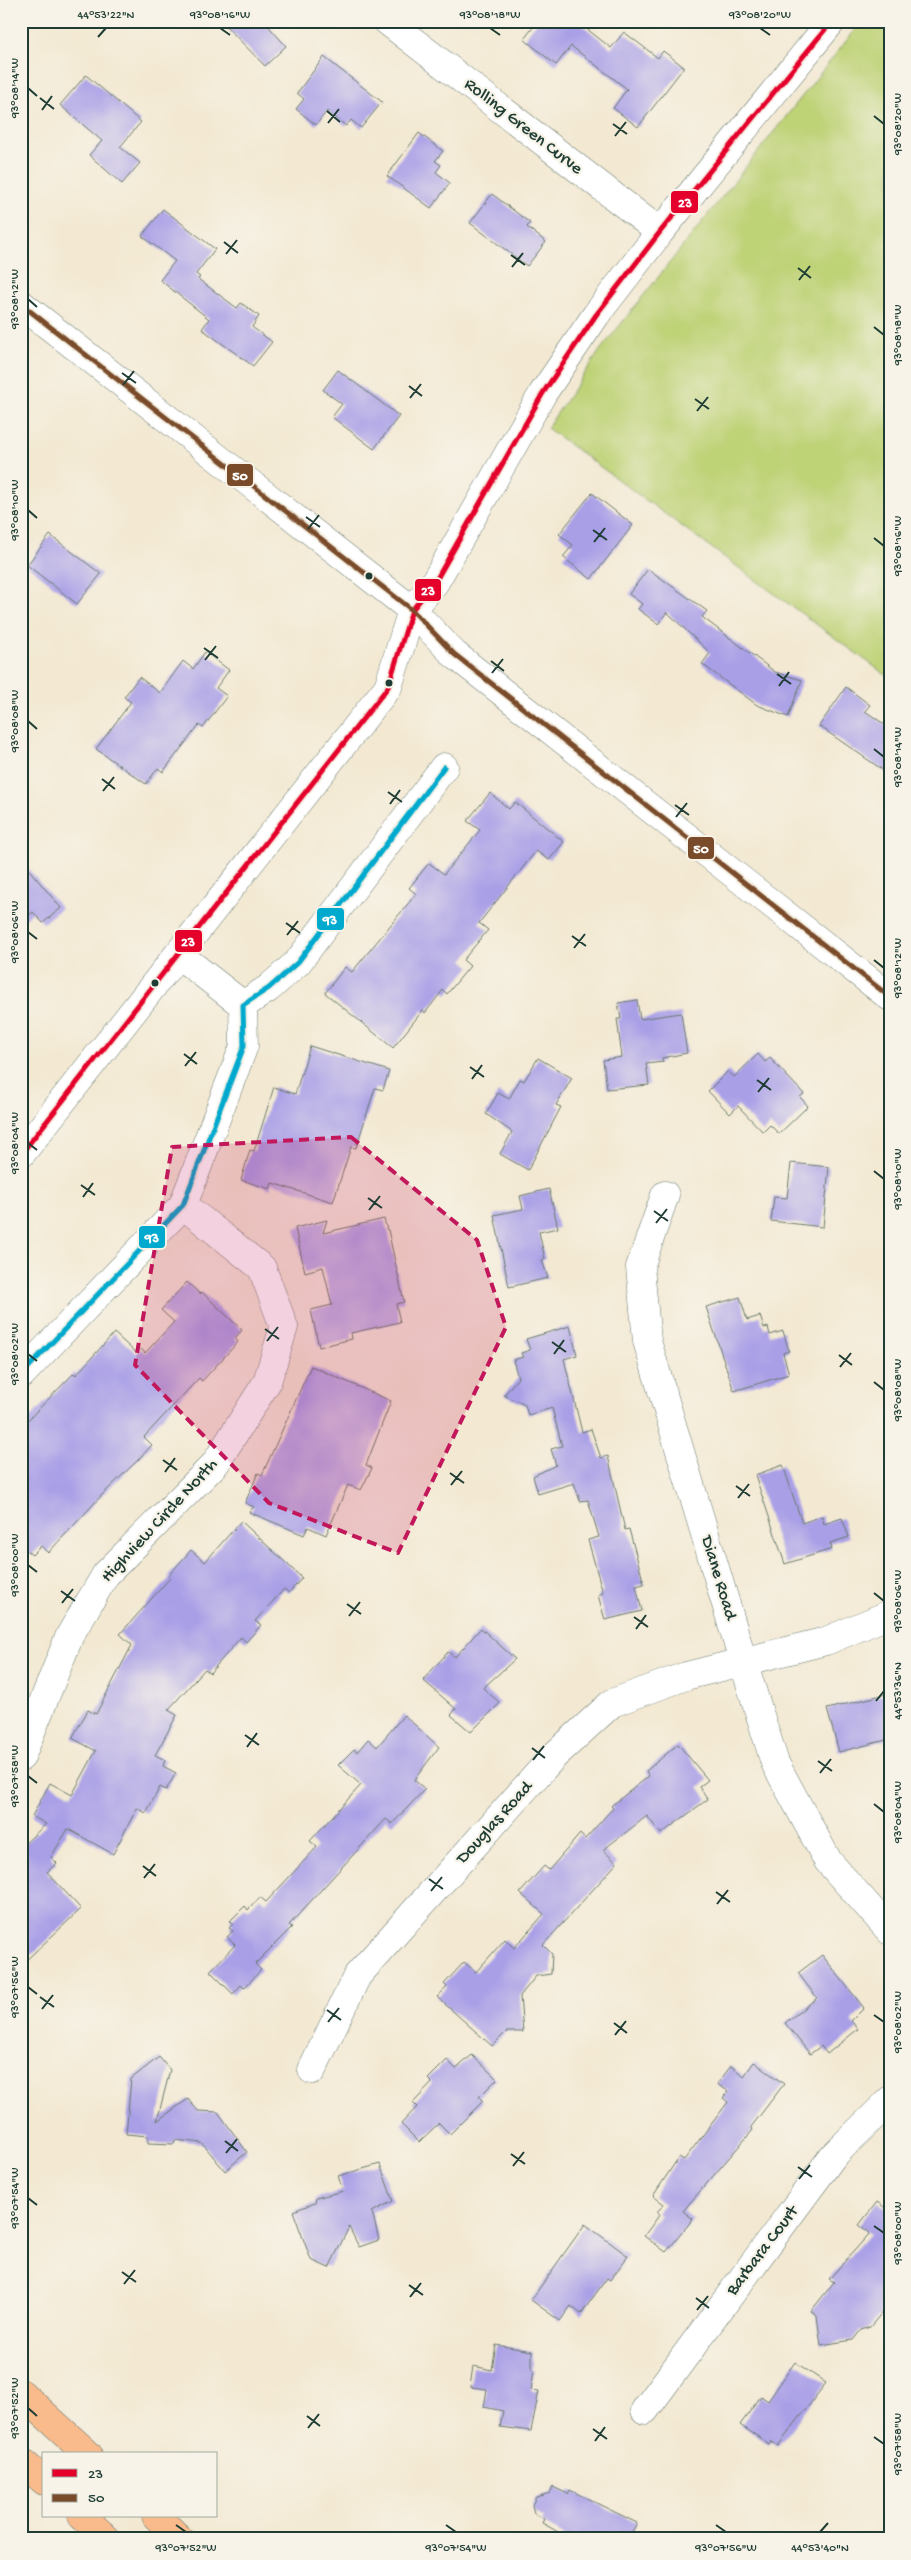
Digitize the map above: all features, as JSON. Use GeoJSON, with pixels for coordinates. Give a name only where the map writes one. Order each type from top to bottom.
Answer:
{"type":"FeatureCollection","features":[{"type":"Feature","properties":{"kind":"highway"},"geometry":{"type":"LineString","coordinates":[[21,2393],[86,2452]]}},
{"type":"Feature","properties":{"kind":"highway"},"geometry":{"type":"LineString","coordinates":[[21,2461],[42,2480]]}},
{"type":"Feature","properties":{"kind":"highway"},"geometry":{"type":"LineString","coordinates":[[84,2518],[107,2539]]}},
{"type":"Feature","properties":{"kind":"highway"},"geometry":{"type":"LineString","coordinates":[[158,2518],[180,2539]]}},
{"type":"Feature","properties":{"kind":"street","name":"Rolling Green Curve"},"geometry":{"type":"LineString","coordinates":[[388,21],[660,232]]}},
{"type":"Feature","properties":{"kind":"street"},"geometry":{"type":"LineString","coordinates":[[21,1154],[179,956],[388,687],[412,610],[435,582],[542,393],[596,316],[660,232],[832,21]]}},
{"type":"Feature","properties":{"kind":"street"},"geometry":{"type":"LineString","coordinates":[[21,304],[412,610],[454,654],[890,998]]}},
{"type":"Feature","properties":{"kind":"street"},"geometry":{"type":"LineString","coordinates":[[243,1004],[269,988],[298,962],[444,767]]}},
{"type":"Feature","properties":{"kind":"street"},"geometry":{"type":"LineString","coordinates":[[179,956],[243,1004]]}},
{"type":"Feature","properties":{"kind":"street"},"geometry":{"type":"LineString","coordinates":[[21,1375],[183,1205],[244,1046],[243,1004]]}},
{"type":"Feature","properties":{"kind":"street","name":"Diane Road"},"geometry":{"type":"LineString","coordinates":[[665,1195],[640,1267],[647,1341],[743,1662],[775,1764],[828,1861],[890,1931]]}},
{"type":"Feature","properties":{"kind":"street","name":"Highview Circle North"},"geometry":{"type":"LineString","coordinates":[[21,1757],[70,1635],[106,1574],[215,1464],[267,1382],[284,1327],[262,1268],[183,1205]]}},
{"type":"Feature","properties":{"kind":"street","name":"Douglas Road"},"geometry":{"type":"LineString","coordinates":[[312,2070],[357,1976],[554,1756],[612,1703],[686,1676],[826,1641],[890,1614]]}},
{"type":"Feature","properties":{"kind":"street","name":"Barbara Court"},"geometry":{"type":"LineString","coordinates":[[645,2410],[834,2156],[890,2100]]}},
{"type":"Feature","properties":{"kind":"highlighted area"},"geometry":{"type":"Polygon","coordinates":[[[351,1137],[477,1240],[506,1327],[398,1553],[269,1503],[135,1365],[172,1147],[351,1137]]]}},
{"type":"Feature","properties":{"kind":"green space"},"geometry":{"type":"Polygon","coordinates":[[[862,21],[890,21],[890,678],[547,428],[601,349],[862,21]]]}},
{"type":"Feature","properties":{"kind":"building"},"geometry":{"type":"Polygon","coordinates":[[[221,21],[264,21],[286,46],[265,66],[221,21]]]}},
{"type":"Feature","properties":{"kind":"building"},"geometry":{"type":"Polygon","coordinates":[[[538,21],[577,21],[611,48],[624,32],[658,58],[663,51],[684,67],[638,127],[613,108],[627,89],[571,46],[556,65],[524,39],[538,21]]]}},
{"type":"Feature","properties":{"kind":"building"},"geometry":{"type":"Polygon","coordinates":[[[324,57],[382,102],[361,128],[351,120],[346,126],[327,111],[316,125],[296,109],[304,99],[297,93],[324,57]]]}},
{"type":"Feature","properties":{"kind":"building"},"geometry":{"type":"Polygon","coordinates":[[[86,75],[141,122],[120,147],[140,163],[122,184],[89,155],[102,141],[60,105],[86,75]]]}},
{"type":"Feature","properties":{"kind":"building"},"geometry":{"type":"Polygon","coordinates":[[[419,133],[443,151],[435,161],[441,165],[436,172],[450,183],[431,208],[387,176],[419,133]]]}},
{"type":"Feature","properties":{"kind":"building"},"geometry":{"type":"Polygon","coordinates":[[[492,194],[530,223],[527,227],[546,242],[527,266],[470,223],[492,194]]]}},
{"type":"Feature","properties":{"kind":"building"},"geometry":{"type":"Polygon","coordinates":[[[163,209],[215,249],[196,274],[200,277],[198,279],[237,308],[241,303],[259,316],[252,327],[272,342],[253,366],[202,329],[209,319],[160,280],[175,261],[142,236],[163,209]]]}},
{"type":"Feature","properties":{"kind":"building"},"geometry":{"type":"Polygon","coordinates":[[[338,370],[399,416],[374,449],[332,417],[342,404],[323,390],[338,370]]]}},
{"type":"Feature","properties":{"kind":"building"},"geometry":{"type":"Polygon","coordinates":[[[592,493],[633,525],[591,579],[563,557],[573,545],[559,534],[592,493]]]}},
{"type":"Feature","properties":{"kind":"building"},"geometry":{"type":"Polygon","coordinates":[[[50,535],[101,574],[77,604],[27,565],[50,535]]]}},
{"type":"Feature","properties":{"kind":"building"},"geometry":{"type":"Polygon","coordinates":[[[648,569],[707,611],[702,617],[775,672],[802,680],[788,717],[757,705],[702,664],[710,653],[667,612],[658,624],[638,609],[642,604],[629,594],[648,569]]]}},
{"type":"Feature","properties":{"kind":"building"},"geometry":{"type":"Polygon","coordinates":[[[205,652],[229,670],[216,688],[227,696],[203,728],[199,725],[163,772],[158,768],[146,784],[96,749],[131,702],[124,697],[139,677],[160,693],[183,661],[193,669],[205,652]]]}},
{"type":"Feature","properties":{"kind":"building"},"geometry":{"type":"Polygon","coordinates":[[[846,687],[870,705],[865,711],[890,728],[890,775],[819,726],[846,687]]]}},
{"type":"Feature","properties":{"kind":"building"},"geometry":{"type":"Polygon","coordinates":[[[490,793],[509,809],[515,802],[564,842],[549,860],[536,851],[479,923],[488,930],[463,960],[470,966],[447,994],[443,990],[425,1013],[423,1010],[393,1048],[325,993],[345,967],[352,972],[416,894],[409,888],[429,863],[444,874],[480,830],[467,821],[490,793]]]}},
{"type":"Feature","properties":{"kind":"building"},"geometry":{"type":"Polygon","coordinates":[[[21,860],[61,908],[43,923],[33,912],[21,922],[21,860]]]}},
{"type":"Feature","properties":{"kind":"building"},"geometry":{"type":"Polygon","coordinates":[[[637,1000],[640,1019],[681,1013],[687,1053],[662,1058],[663,1062],[646,1064],[649,1085],[607,1089],[603,1060],[622,1057],[617,1019],[621,1019],[618,1003],[637,1000]]]}},
{"type":"Feature","properties":{"kind":"building"},"geometry":{"type":"Polygon","coordinates":[[[310,1046],[389,1071],[383,1090],[375,1088],[356,1148],[351,1147],[333,1202],[272,1183],[270,1189],[241,1180],[250,1150],[254,1151],[274,1087],[295,1094],[310,1046]]]}},
{"type":"Feature","properties":{"kind":"building"},"geometry":{"type":"Polygon","coordinates":[[[758,1054],[765,1062],[770,1058],[804,1094],[800,1097],[808,1106],[779,1134],[770,1125],[763,1132],[738,1106],[730,1114],[708,1091],[728,1071],[734,1077],[758,1054]]]}},
{"type":"Feature","properties":{"kind":"building"},"geometry":{"type":"Polygon","coordinates":[[[538,1058],[572,1078],[556,1105],[561,1107],[528,1170],[500,1154],[512,1132],[486,1114],[498,1093],[509,1099],[520,1079],[524,1081],[538,1058]]]}},
{"type":"Feature","properties":{"kind":"building"},"geometry":{"type":"Polygon","coordinates":[[[791,1163],[829,1167],[823,1227],[771,1221],[774,1197],[787,1198],[791,1163]]]}},
{"type":"Feature","properties":{"kind":"building"},"geometry":{"type":"Polygon","coordinates":[[[549,1189],[558,1228],[539,1232],[545,1259],[542,1260],[548,1278],[509,1287],[494,1215],[523,1209],[520,1196],[549,1189]]]}},
{"type":"Feature","properties":{"kind":"building"},"geometry":{"type":"Polygon","coordinates":[[[384,1219],[404,1302],[396,1304],[400,1322],[351,1333],[352,1339],[319,1347],[311,1310],[332,1305],[323,1267],[305,1272],[295,1228],[327,1220],[323,1233],[384,1219]]]}},
{"type":"Feature","properties":{"kind":"building"},"geometry":{"type":"Polygon","coordinates":[[[187,1282],[200,1294],[202,1292],[242,1330],[235,1338],[238,1342],[202,1381],[199,1378],[144,1437],[152,1445],[137,1461],[48,1553],[41,1546],[32,1555],[21,1546],[21,1427],[74,1373],[76,1375],[114,1333],[136,1353],[141,1349],[145,1353],[174,1322],[161,1310],[187,1282]]]}},
{"type":"Feature","properties":{"kind":"building"},"geometry":{"type":"Polygon","coordinates":[[[740,1297],[747,1320],[760,1316],[764,1328],[768,1327],[770,1335],[783,1331],[789,1351],[783,1353],[789,1374],[734,1391],[706,1307],[740,1297]]]}},
{"type":"Feature","properties":{"kind":"building"},"geometry":{"type":"Polygon","coordinates":[[[570,1326],[577,1355],[564,1359],[582,1432],[591,1429],[601,1458],[608,1456],[625,1530],[629,1529],[644,1584],[636,1586],[642,1611],[605,1620],[598,1595],[603,1593],[588,1540],[599,1537],[588,1500],[580,1501],[574,1483],[538,1494],[533,1476],[556,1465],[551,1449],[562,1446],[552,1408],[528,1415],[525,1405],[504,1395],[518,1378],[513,1360],[523,1357],[521,1353],[530,1350],[526,1339],[570,1326]]]}},
{"type":"Feature","properties":{"kind":"building"},"geometry":{"type":"Polygon","coordinates":[[[311,1366],[391,1401],[366,1465],[372,1468],[361,1490],[348,1485],[326,1535],[308,1527],[304,1535],[249,1512],[254,1507],[245,1503],[258,1473],[262,1475],[311,1366]]]}},
{"type":"Feature","properties":{"kind":"building"},"geometry":{"type":"Polygon","coordinates":[[[783,1465],[802,1523],[822,1516],[824,1524],[842,1518],[849,1537],[830,1543],[832,1549],[785,1564],[755,1475],[783,1465]]]}},
{"type":"Feature","properties":{"kind":"building"},"geometry":{"type":"Polygon","coordinates":[[[241,1521],[302,1578],[289,1593],[284,1589],[255,1621],[261,1625],[246,1642],[241,1637],[210,1673],[205,1669],[168,1710],[177,1715],[155,1755],[165,1760],[163,1766],[176,1773],[166,1790],[160,1787],[146,1813],[137,1808],[113,1854],[68,1829],[51,1857],[57,1863],[47,1872],[81,1909],[21,1965],[21,1847],[46,1824],[32,1816],[50,1783],[72,1795],[96,1751],[72,1738],[88,1710],[96,1714],[132,1645],[120,1634],[170,1578],[168,1576],[191,1550],[205,1562],[241,1521]]]}},
{"type":"Feature","properties":{"kind":"building"},"geometry":{"type":"Polygon","coordinates":[[[481,1628],[515,1659],[483,1688],[500,1703],[471,1732],[451,1715],[456,1709],[423,1680],[448,1652],[455,1657],[481,1628]]]}},
{"type":"Feature","properties":{"kind":"building"},"geometry":{"type":"Polygon","coordinates":[[[890,1693],[890,1739],[839,1752],[827,1709],[890,1693]]]}},
{"type":"Feature","properties":{"kind":"building"},"geometry":{"type":"Polygon","coordinates":[[[404,1715],[439,1747],[414,1780],[425,1789],[392,1824],[386,1819],[289,1925],[292,1927],[255,1964],[261,1970],[244,1988],[241,1985],[233,1994],[210,1971],[235,1945],[227,1937],[233,1931],[229,1928],[233,1924],[230,1921],[245,1906],[248,1910],[260,1897],[266,1902],[317,1847],[310,1841],[361,1785],[338,1765],[354,1749],[357,1752],[368,1739],[377,1747],[404,1715]]]}},
{"type":"Feature","properties":{"kind":"building"},"geometry":{"type":"Polygon","coordinates":[[[678,1744],[708,1780],[699,1787],[708,1799],[661,1834],[647,1816],[603,1850],[617,1863],[543,1945],[552,1954],[551,1974],[536,1976],[520,1996],[523,2032],[506,2032],[492,2046],[437,1997],[447,1987],[444,1984],[464,1962],[476,1972],[505,1939],[514,1948],[544,1914],[520,1893],[544,1866],[549,1870],[580,1834],[585,1839],[613,1808],[611,1806],[649,1776],[646,1771],[678,1744]]]}},
{"type":"Feature","properties":{"kind":"building"},"geometry":{"type":"Polygon","coordinates":[[[822,1955],[864,2008],[851,2021],[858,2029],[827,2054],[821,2046],[810,2054],[785,2023],[817,1998],[798,1973],[822,1955]]]}},
{"type":"Feature","properties":{"kind":"building"},"geometry":{"type":"Polygon","coordinates":[[[472,2055],[497,2079],[479,2097],[483,2101],[450,2134],[439,2123],[419,2142],[401,2124],[417,2107],[413,2103],[432,2083],[428,2079],[447,2060],[456,2069],[472,2055]]]}},
{"type":"Feature","properties":{"kind":"building"},"geometry":{"type":"Polygon","coordinates":[[[159,2057],[170,2070],[157,2121],[188,2099],[198,2111],[218,2112],[247,2152],[225,2171],[202,2143],[175,2140],[174,2144],[148,2143],[148,2136],[126,2134],[131,2079],[159,2057]]]}},
{"type":"Feature","properties":{"kind":"building"},"geometry":{"type":"Polygon","coordinates":[[[754,2062],[784,2084],[751,2127],[753,2130],[683,2211],[693,2219],[666,2252],[644,2236],[660,2214],[657,2212],[664,2204],[653,2196],[679,2157],[684,2160],[728,2102],[723,2098],[728,2091],[717,2084],[731,2066],[744,2076],[754,2062]]]}},
{"type":"Feature","properties":{"kind":"building"},"geometry":{"type":"Polygon","coordinates":[[[380,2164],[393,2201],[372,2212],[379,2240],[359,2247],[349,2227],[329,2268],[311,2260],[293,2211],[315,2203],[316,2198],[343,2191],[338,2176],[380,2164]]]}},
{"type":"Feature","properties":{"kind":"building"},"geometry":{"type":"Polygon","coordinates":[[[877,2202],[890,2211],[890,2303],[870,2327],[861,2330],[853,2340],[821,2345],[817,2316],[811,2311],[834,2282],[829,2279],[870,2233],[859,2225],[877,2202]]]}},
{"type":"Feature","properties":{"kind":"building"},"geometry":{"type":"Polygon","coordinates":[[[585,2224],[628,2256],[610,2280],[607,2278],[581,2314],[571,2306],[560,2321],[531,2300],[585,2224]]]}},
{"type":"Feature","properties":{"kind":"building"},"geometry":{"type":"Polygon","coordinates":[[[496,2345],[532,2351],[532,2370],[534,2371],[531,2390],[539,2391],[531,2431],[500,2427],[503,2411],[484,2407],[487,2389],[470,2387],[473,2366],[492,2370],[496,2345]]]}},
{"type":"Feature","properties":{"kind":"building"},"geometry":{"type":"Polygon","coordinates":[[[795,2362],[826,2383],[778,2446],[771,2441],[769,2444],[740,2425],[761,2396],[768,2401],[795,2362]]]}},
{"type":"Feature","properties":{"kind":"building"},"geometry":{"type":"Polygon","coordinates":[[[553,2487],[568,2494],[570,2490],[637,2523],[628,2539],[571,2539],[542,2523],[544,2519],[534,2513],[532,2505],[536,2497],[550,2493],[553,2487]]]}},
{"type":"Feature","properties":{"kind":"transit line","name":"23"},"geometry":{"type":"LineString","coordinates":[[21,1154],[388,687],[412,610],[435,582],[543,393],[596,315],[660,232],[832,21]]}},
{"type":"Feature","properties":{"kind":"transit line","name":"50"},"geometry":{"type":"LineString","coordinates":[[21,304],[412,610],[454,654],[890,997]]}},
{"type":"Feature","properties":{"kind":"transit line","name":"93"},"geometry":{"type":"LineString","coordinates":[[21,1375],[183,1205],[244,1046],[243,1005],[269,988],[298,962],[444,767]]}}]}
